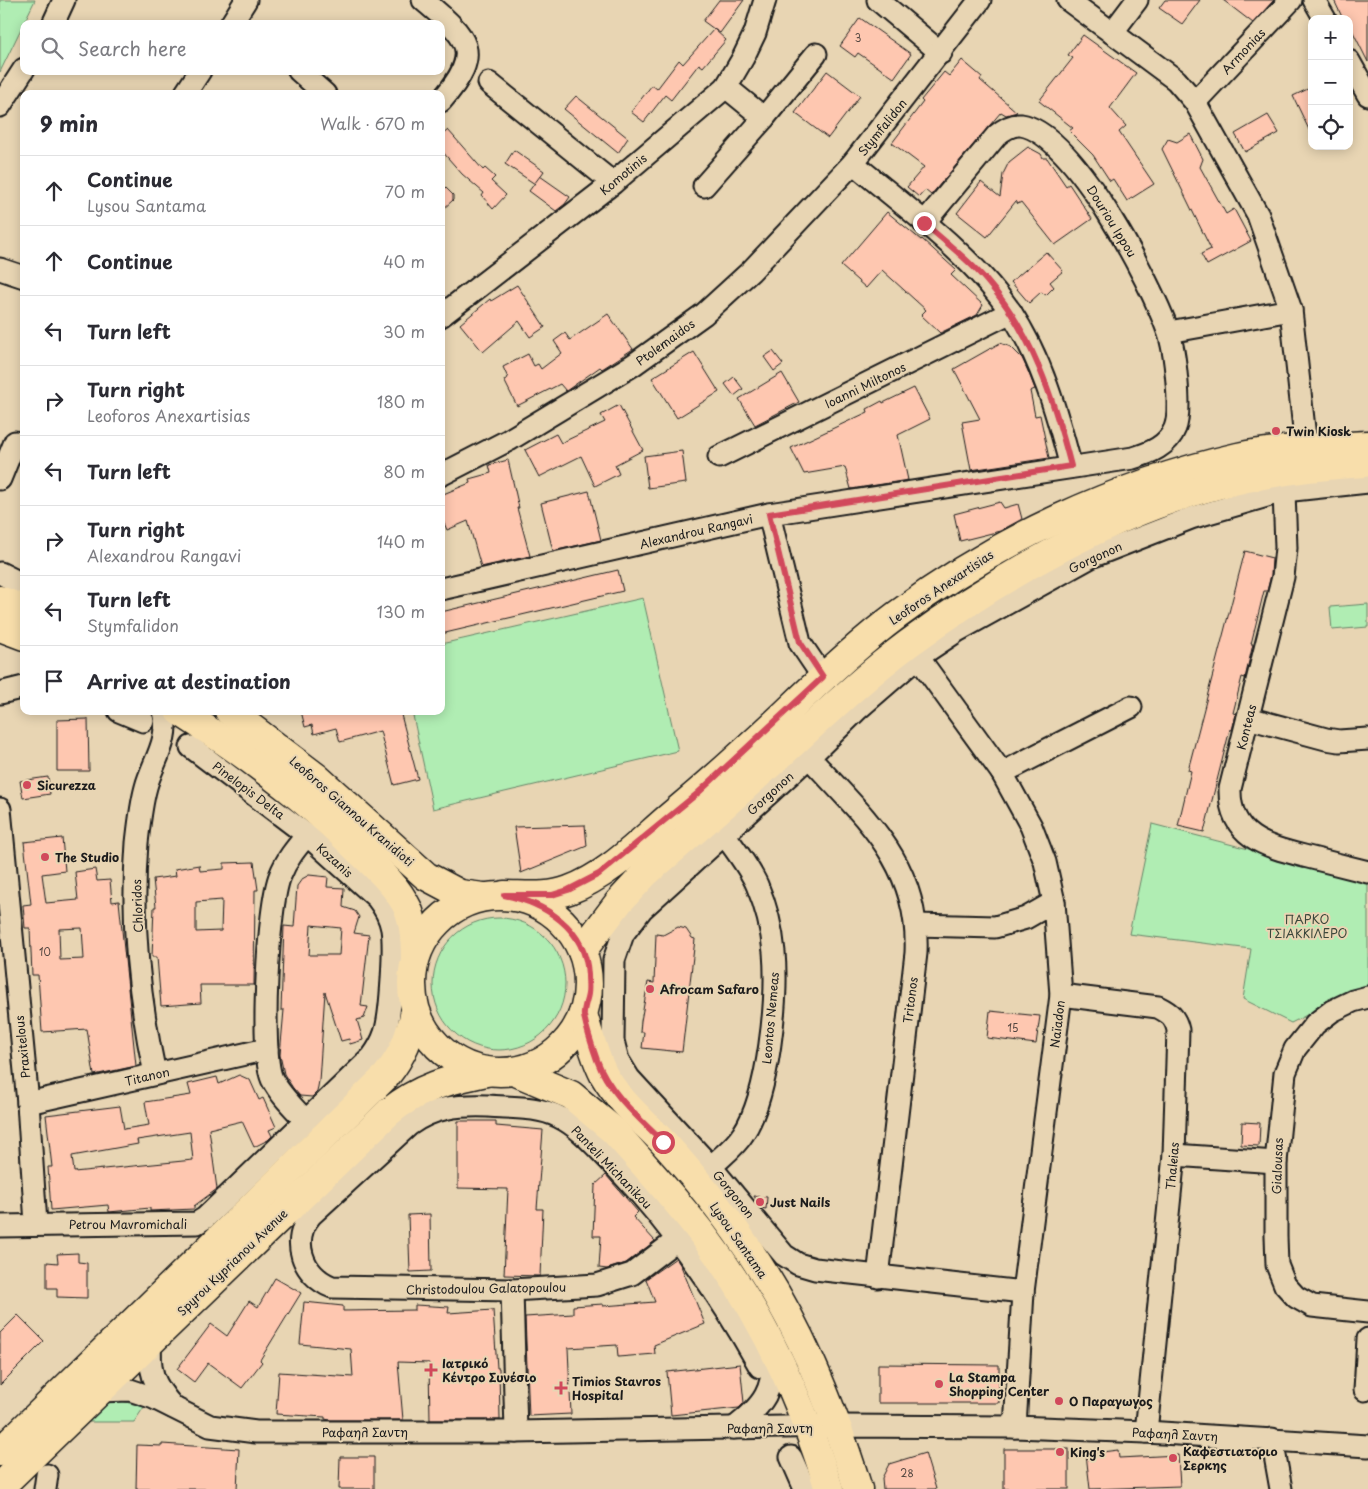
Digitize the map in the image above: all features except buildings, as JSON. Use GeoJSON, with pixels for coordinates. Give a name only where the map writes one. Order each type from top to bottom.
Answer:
{"type":"FeatureCollection","features":[{"type":"Feature","properties":{"kind":"main road","name":"Leoforos Anexartisias"},"geometry":{"type":"LineString","coordinates":[[493,896],[552,895],[568,890],[599,874],[698,793],[823,677],[912,605],[992,553],[1088,505],[1181,472],[1240,457],[1306,447],[1368,445]]}},
{"type":"Feature","properties":{"kind":"main road"},"geometry":{"type":"LineString","coordinates":[[582,951],[619,902],[645,874],[851,690],[907,645],[964,604],[1055,552],[1172,499],[1244,479],[1286,471],[1368,463]]}},
{"type":"Feature","properties":{"kind":"main road"},"geometry":{"type":"LineString","coordinates":[[0,600],[20,608]]}},
{"type":"Feature","properties":{"kind":"main road"},"geometry":{"type":"LineString","coordinates":[[0,627],[20,634]]}},
{"type":"Feature","properties":{"kind":"main road","name":"Leoforos Giannou Kranidioti"},"geometry":{"type":"LineString","coordinates":[[182,715],[201,739],[304,801],[380,871],[401,897],[408,910],[415,938],[415,958]]}},
{"type":"Feature","properties":{"kind":"main road","name":"Leoforos Giannou Kranidioti"},"geometry":{"type":"LineString","coordinates":[[234,715],[316,777],[426,876],[460,894],[493,896]]}},
{"type":"Feature","properties":{"kind":"main road"},"geometry":{"type":"LineString","coordinates":[[493,896],[527,900],[550,911],[569,929],[582,951],[588,972],[584,1014],[573,1035],[557,1052],[538,1065],[516,1072],[486,1072],[462,1065],[442,1052],[425,1033],[415,1011],[411,984],[415,958],[426,936],[441,918],[460,905],[493,896]]}},
{"type":"Feature","properties":{"kind":"main road"},"geometry":{"type":"LineString","coordinates":[[0,1452],[386,1076],[401,1056],[409,1039],[415,1011]]}},
{"type":"Feature","properties":{"kind":"main road","name":"Lysou Santama"},"geometry":{"type":"LineString","coordinates":[[584,1014],[598,1062],[616,1092],[700,1186],[744,1242],[762,1270],[800,1338],[839,1426],[858,1489]]}},
{"type":"Feature","properties":{"kind":"main road","name":"Spyrou Kyprianou Avenue"},"geometry":{"type":"LineString","coordinates":[[0,1487],[98,1390],[389,1112],[404,1100],[432,1085],[486,1072]]}},
{"type":"Feature","properties":{"kind":"main road"},"geometry":{"type":"LineString","coordinates":[[516,1072],[572,1095],[614,1131],[703,1235],[739,1287],[766,1355],[808,1428],[829,1489]]}},
{"type":"Feature","properties":{"kind":"street"},"geometry":{"type":"LineString","coordinates":[[55,20],[64,0]]}},
{"type":"Feature","properties":{"kind":"street"},"geometry":{"type":"LineString","coordinates":[[423,0],[450,23],[462,37],[468,52],[465,67],[456,84],[445,96]]}},
{"type":"Feature","properties":{"kind":"street","name":"Komotinis"},"geometry":{"type":"LineString","coordinates":[[445,313],[613,183],[726,87],[751,41],[765,0]]}},
{"type":"Feature","properties":{"kind":"street"},"geometry":{"type":"LineString","coordinates":[[878,0],[941,53]]}},
{"type":"Feature","properties":{"kind":"street","name":"Stymfalidon"},"geometry":{"type":"LineString","coordinates":[[980,0],[941,53],[853,163],[986,279],[1011,312],[1031,348],[1046,385],[1071,466]]}},
{"type":"Feature","properties":{"kind":"street"},"geometry":{"type":"LineString","coordinates":[[1068,0],[1176,80],[1195,102],[1258,215],[1291,310],[1306,447]]}},
{"type":"Feature","properties":{"kind":"street"},"geometry":{"type":"LineString","coordinates":[[1112,33],[1137,0]]}},
{"type":"Feature","properties":{"kind":"street","name":"Armonias"},"geometry":{"type":"LineString","coordinates":[[1195,102],[1291,0]]}},
{"type":"Feature","properties":{"kind":"street"},"geometry":{"type":"LineString","coordinates":[[1314,0],[1323,15]]}},
{"type":"Feature","properties":{"kind":"street"},"geometry":{"type":"LineString","coordinates":[[704,186],[764,118],[816,54]]}},
{"type":"Feature","properties":{"kind":"street"},"geometry":{"type":"LineString","coordinates":[[1353,67],[1366,87]]}},
{"type":"Feature","properties":{"kind":"street"},"geometry":{"type":"LineString","coordinates":[[0,106],[20,75]]}},
{"type":"Feature","properties":{"kind":"street"},"geometry":{"type":"LineString","coordinates":[[188,90],[198,75]]}},
{"type":"Feature","properties":{"kind":"street"},"geometry":{"type":"LineString","coordinates":[[304,75],[320,90]]}},
{"type":"Feature","properties":{"kind":"street"},"geometry":{"type":"LineString","coordinates":[[489,83],[613,183]]}},
{"type":"Feature","properties":{"kind":"street"},"geometry":{"type":"LineString","coordinates":[[726,87],[764,118]]}},
{"type":"Feature","properties":{"kind":"street","name":"Douriou Ippou"},"geometry":{"type":"LineString","coordinates":[[924,223],[997,135],[1012,126],[1021,125],[1032,129],[1057,148],[1096,192],[1142,270],[1169,332],[1177,392],[1178,416],[1174,430],[1164,444],[1133,458],[1071,466]]}},
{"type":"Feature","properties":{"kind":"street","name":"Ptolemaidos"},"geometry":{"type":"LineString","coordinates":[[445,473],[509,440],[633,365],[704,314],[750,271],[853,163]]}},
{"type":"Feature","properties":{"kind":"street"},"geometry":{"type":"LineString","coordinates":[[0,269],[20,276]]}},
{"type":"Feature","properties":{"kind":"street"},"geometry":{"type":"LineString","coordinates":[[1169,332],[1291,310]]}},
{"type":"Feature","properties":{"kind":"street","name":"Ioanni Miltonos"},"geometry":{"type":"LineString","coordinates":[[719,458],[1011,312]]}},
{"type":"Feature","properties":{"kind":"street"},"geometry":{"type":"LineString","coordinates":[[0,478],[13,442]]}},
{"type":"Feature","properties":{"kind":"street","name":"Alexandrou Rangavi"},"geometry":{"type":"LineString","coordinates":[[445,588],[769,514],[1071,466]]}},
{"type":"Feature","properties":{"kind":"street","name":"Gorgonon"},"geometry":{"type":"LineString","coordinates":[[878,1277],[815,1269],[798,1264],[777,1248],[711,1167],[640,1091],[618,1060],[613,1041],[614,960],[619,942],[635,917],[809,757],[858,709],[918,657],[957,631],[1091,556],[1191,518],[1284,491],[1368,482]]}},
{"type":"Feature","properties":{"kind":"street","name":"Konteas"},"geometry":{"type":"LineString","coordinates":[[1284,491],[1285,563],[1230,790],[1233,812],[1244,831],[1273,848],[1368,872]]}},
{"type":"Feature","properties":{"kind":"street"},"geometry":{"type":"LineString","coordinates":[[769,514],[800,642],[823,677]]}},
{"type":"Feature","properties":{"kind":"street"},"geometry":{"type":"LineString","coordinates":[[0,573],[20,583]]}},
{"type":"Feature","properties":{"kind":"street","name":"Naïadon"},"geometry":{"type":"LineString","coordinates":[[918,657],[1002,774],[1031,826],[1045,862],[1054,902],[1061,995],[1023,1292],[1015,1427]]}},
{"type":"Feature","properties":{"kind":"street"},"geometry":{"type":"LineString","coordinates":[[0,693],[20,688]]}},
{"type":"Feature","properties":{"kind":"street"},"geometry":{"type":"LineString","coordinates":[[1002,774],[1131,707]]}},
{"type":"Feature","properties":{"kind":"street"},"geometry":{"type":"LineString","coordinates":[[128,715],[142,721]]}},
{"type":"Feature","properties":{"kind":"street","name":"Chloridos"},"geometry":{"type":"LineString","coordinates":[[155,1074],[143,1003],[136,863],[145,789],[165,742],[163,715]]}},
{"type":"Feature","properties":{"kind":"street"},"geometry":{"type":"LineString","coordinates":[[1248,718],[1326,739],[1339,741],[1368,739]]}},
{"type":"Feature","properties":{"kind":"street"},"geometry":{"type":"LineString","coordinates":[[165,742],[187,731],[201,739]]}},
{"type":"Feature","properties":{"kind":"street","name":"Pinelopis Delta"},"geometry":{"type":"LineString","coordinates":[[201,739],[307,835]]}},
{"type":"Feature","properties":{"kind":"street","name":"Tritonos"},"geometry":{"type":"LineString","coordinates":[[809,757],[874,828],[894,857],[906,884],[916,925],[916,953],[878,1277]]}},
{"type":"Feature","properties":{"kind":"street","name":"Praxitelous"},"geometry":{"type":"LineString","coordinates":[[0,809],[3,883],[28,1103],[36,1224]]}},
{"type":"Feature","properties":{"kind":"street","name":"Leontos Nemeas"},"geometry":{"type":"LineString","coordinates":[[711,1167],[743,1134],[754,1110],[761,1088],[770,1039],[775,971],[770,930],[757,885],[746,864],[724,834]]}},
{"type":"Feature","properties":{"kind":"street","name":"Kozanis"},"geometry":{"type":"LineString","coordinates":[[307,835],[377,898],[389,918],[393,939],[388,1023],[382,1041],[372,1057],[306,1120],[284,1096],[273,1080],[267,1049],[268,974],[276,889],[285,865],[307,835]]}},
{"type":"Feature","properties":{"kind":"street"},"geometry":{"type":"LineString","coordinates":[[916,925],[995,926],[1026,918],[1054,902]]}},
{"type":"Feature","properties":{"kind":"street","name":"Thaleias"},"geometry":{"type":"LineString","coordinates":[[1061,995],[1158,1007],[1169,1012],[1176,1020],[1180,1043],[1174,1154],[1146,1432]]}},
{"type":"Feature","properties":{"kind":"street","name":"Gialousas"},"geometry":{"type":"LineString","coordinates":[[1368,996],[1332,1011],[1315,1024],[1296,1049],[1285,1073],[1276,1162],[1277,1265],[1285,1284],[1296,1297],[1312,1306],[1368,1312]]}},
{"type":"Feature","properties":{"kind":"street","name":"Titanon"},"geometry":{"type":"LineString","coordinates":[[28,1103],[267,1049]]}},
{"type":"Feature","properties":{"kind":"street","name":"Panteli Michanikou"},"geometry":{"type":"LineString","coordinates":[[300,1248],[300,1233],[311,1215],[409,1124],[434,1110],[471,1105],[538,1110],[551,1113],[569,1122],[627,1180],[678,1239],[721,1300],[766,1355]]}},
{"type":"Feature","properties":{"kind":"street","name":"Petrou Mavromichali"},"geometry":{"type":"LineString","coordinates":[[0,1226],[197,1223],[205,1218],[306,1120]]}},
{"type":"Feature","properties":{"kind":"street"},"geometry":{"type":"LineString","coordinates":[[1174,1154],[1276,1162]]}},
{"type":"Feature","properties":{"kind":"street","name":"Christodoulou Galatopoulou"},"geometry":{"type":"LineString","coordinates":[[300,1248],[311,1273],[323,1283],[332,1287],[512,1290],[597,1286],[616,1281],[641,1269],[678,1239]]}},
{"type":"Feature","properties":{"kind":"street"},"geometry":{"type":"LineString","coordinates":[[878,1277],[1023,1292]]}},
{"type":"Feature","properties":{"kind":"street"},"geometry":{"type":"LineString","coordinates":[[512,1290],[516,1432]]}},
{"type":"Feature","properties":{"kind":"street"},"geometry":{"type":"LineString","coordinates":[[1365,1390],[1368,1339]]}},
{"type":"Feature","properties":{"kind":"street","name":"Ραφαηλ Σαντη"},"geometry":{"type":"LineString","coordinates":[[151,1340],[149,1363],[153,1378],[160,1392],[176,1411]]}},
{"type":"Feature","properties":{"kind":"street"},"geometry":{"type":"LineString","coordinates":[[734,1428],[754,1412],[770,1388],[774,1366],[766,1355]]}},
{"type":"Feature","properties":{"kind":"street","name":"Ραφαηλ Σαντη"},"geometry":{"type":"LineString","coordinates":[[98,1390],[130,1390],[154,1398],[176,1411],[210,1426],[256,1432],[516,1432],[839,1426],[1015,1427],[1272,1439],[1368,1447]]}},
{"type":"Feature","properties":{"kind":"street"},"geometry":{"type":"LineString","coordinates":[[1272,1439],[1280,1489]]}},
{"type":"Feature","properties":{"kind":"street"},"geometry":{"type":"LineString","coordinates":[[792,1457],[805,1489]]}},
{"type":"Feature","properties":{"kind":"green space"},"geometry":{"type":"Polygon","coordinates":[[[0,0],[35,0],[25,20],[20,20],[20,31],[0,72],[0,0]]]}},
{"type":"Feature","properties":{"kind":"green space"},"geometry":{"type":"Polygon","coordinates":[[[643,598],[678,751],[433,809],[413,715],[445,715],[445,643],[643,598]]]}},
{"type":"Feature","properties":{"kind":"green space"},"geometry":{"type":"Polygon","coordinates":[[[1368,604],[1368,627],[1332,630],[1330,607],[1368,604]]]}},
{"type":"Feature","properties":{"kind":"green space","name":"ΠΑΡΚΟ ΤΣΙΑΚΚΙΛΕΡΟ"},"geometry":{"type":"Polygon","coordinates":[[[1152,824],[1368,880],[1368,984],[1291,1023],[1243,999],[1251,949],[1129,934],[1152,824]]]}},
{"type":"Feature","properties":{"kind":"green space"},"geometry":{"type":"Polygon","coordinates":[[[499,918],[512,919],[524,923],[546,937],[560,959],[564,971],[564,997],[560,1009],[546,1031],[524,1045],[512,1049],[499,1050],[486,1049],[474,1045],[452,1031],[438,1009],[434,997],[433,984],[434,971],[438,959],[452,937],[474,923],[486,919],[499,918]]]}},
{"type":"Feature","properties":{"kind":"green space"},"geometry":{"type":"Polygon","coordinates":[[[111,1398],[144,1407],[134,1422],[83,1422],[111,1398]]]}},
{"type":"Feature","properties":{"kind":"place","name":"Twin Kiosk"},"geometry":{"type":"Point","coordinates":[1276,431]}},
{"type":"Feature","properties":{"kind":"place","name":"Sicurezza"},"geometry":{"type":"Point","coordinates":[27,785]}},
{"type":"Feature","properties":{"kind":"place","name":"The Studio"},"geometry":{"type":"Point","coordinates":[45,857]}},
{"type":"Feature","properties":{"kind":"place","name":"Afrocam Safaro"},"geometry":{"type":"Point","coordinates":[650,989]}},
{"type":"Feature","properties":{"kind":"place","name":"Just Nails"},"geometry":{"type":"Point","coordinates":[760,1202]}},
{"type":"Feature","properties":{"kind":"place","name":"Ιατρικό Κέντρο Συνέσιο"},"geometry":{"type":"Point","coordinates":[431,1370]}},
{"type":"Feature","properties":{"kind":"place","name":"La Stampa Shopping Center"},"geometry":{"type":"Point","coordinates":[939,1384]}},
{"type":"Feature","properties":{"kind":"place","name":"Timios Stavros Hospital"},"geometry":{"type":"Point","coordinates":[561,1388]}},
{"type":"Feature","properties":{"kind":"place","name":"Ο Παραγωγος"},"geometry":{"type":"Point","coordinates":[1059,1401]}},
{"type":"Feature","properties":{"kind":"place","name":"King's"},"geometry":{"type":"Point","coordinates":[1060,1452]}},
{"type":"Feature","properties":{"kind":"place","name":"Καφεστιατοριο Σερκης"},"geometry":{"type":"Point","coordinates":[1173,1458]}},
{"type":"Feature","properties":{"kind":"route"},"geometry":{"type":"LineString","coordinates":[[663,1142],[627,1106],[605,1076],[598,1062],[584,1014],[588,993],[588,972],[582,951],[569,929],[550,911],[527,900],[504,895],[552,895],[584,883],[599,874],[698,793],[823,677],[800,642],[769,514],[1071,466],[1046,385],[1031,348],[1011,312],[986,279],[924,223]]}}]}
